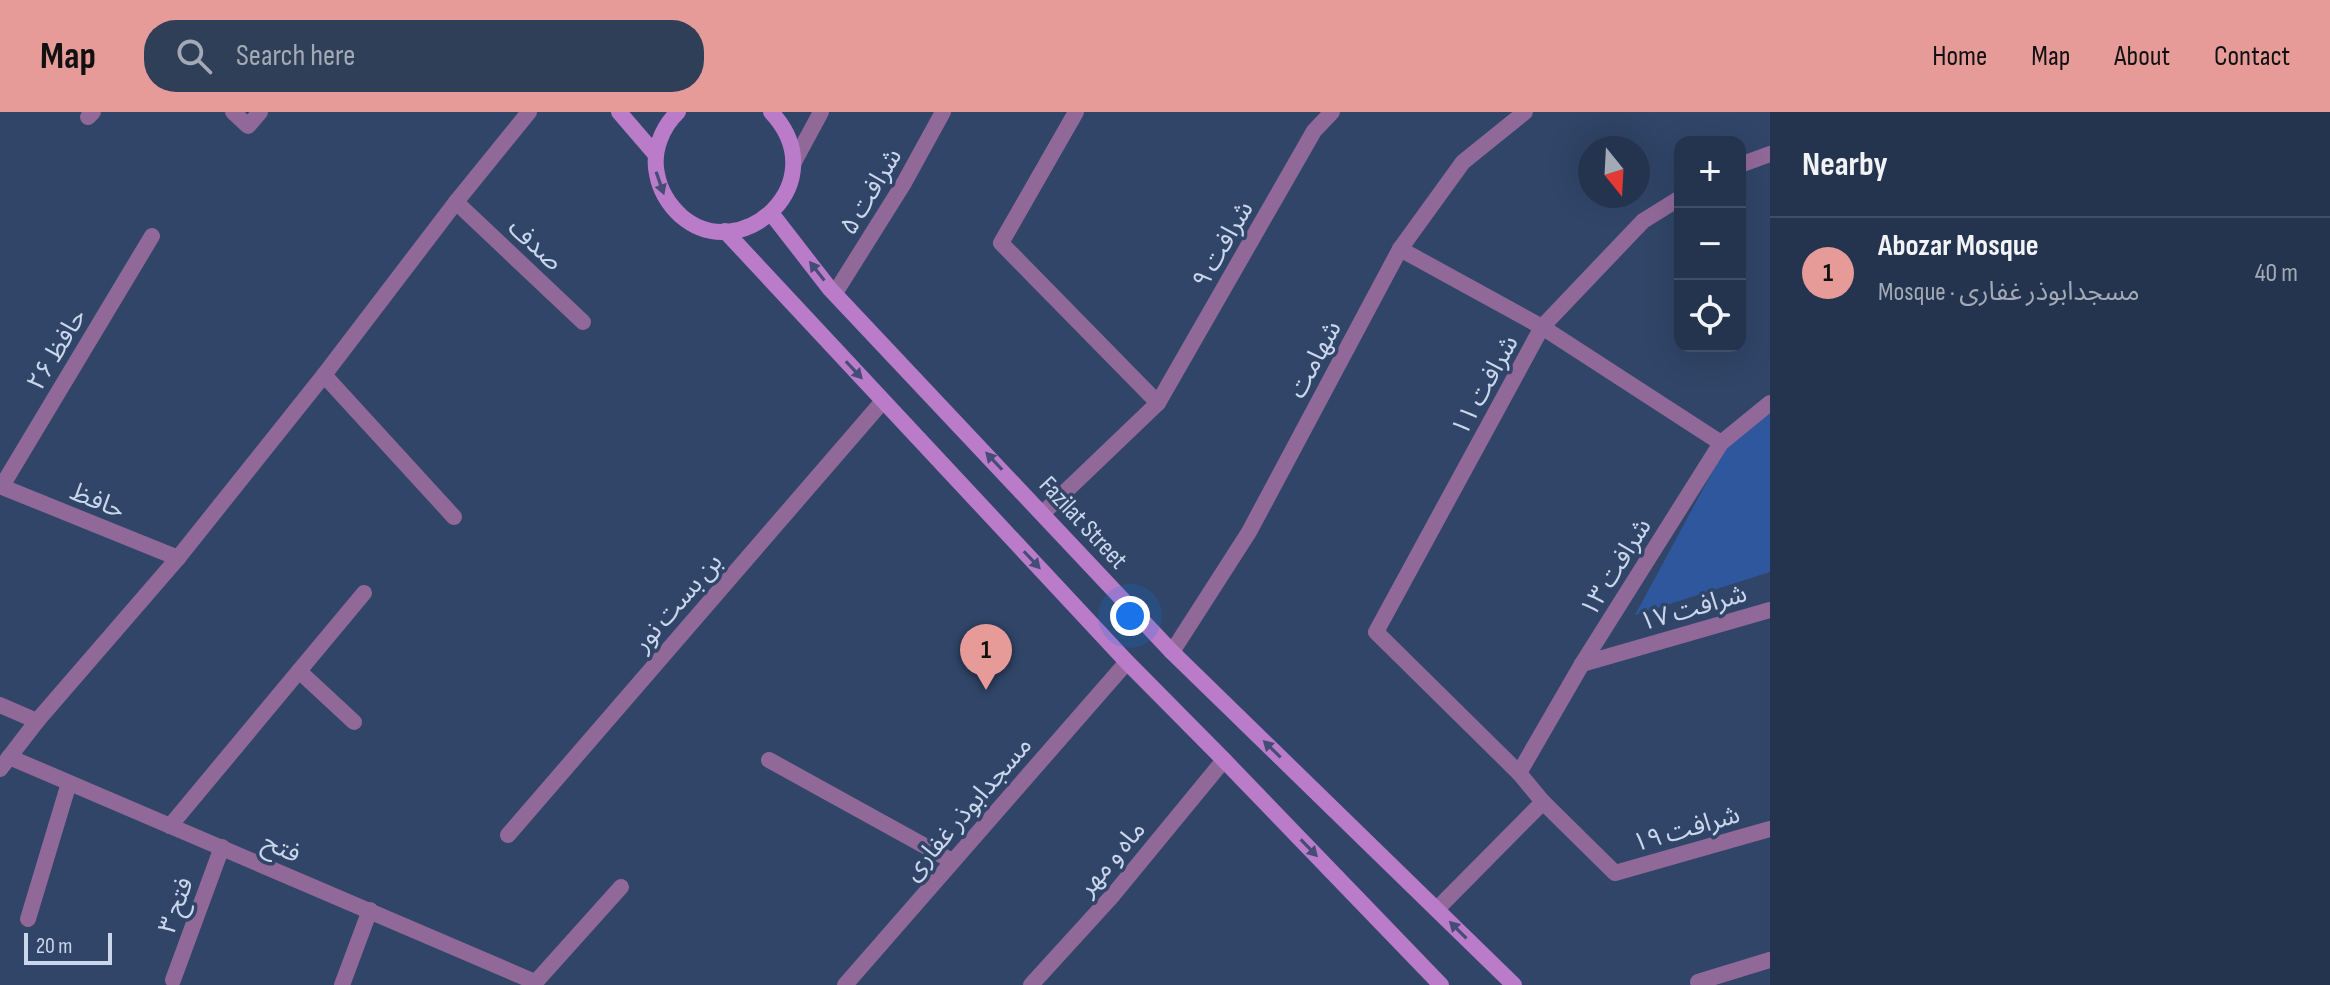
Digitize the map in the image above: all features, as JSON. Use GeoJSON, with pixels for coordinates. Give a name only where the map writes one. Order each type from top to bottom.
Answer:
{"type":"FeatureCollection","features":[{"type":"Feature","properties":{"kind":"main road"},"geometry":{"type":"LineString","coordinates":[[619,112],[656,155]]}},
{"type":"Feature","properties":{"kind":"main road"},"geometry":{"type":"LineString","coordinates":[[678,112],[663,132],[656,155],[661,190],[671,207],[686,220],[705,228],[725,231],[757,223],[771,213],[788,190],[794,162],[790,142],[781,123],[771,112]]}},
{"type":"Feature","properties":{"kind":"main road","name":"Fazilat Street"},"geometry":{"type":"LineString","coordinates":[[771,213],[835,293],[1172,652],[1514,985]]}},
{"type":"Feature","properties":{"kind":"main road"},"geometry":{"type":"LineString","coordinates":[[725,231],[1127,662],[1441,985]]}},
{"type":"Feature","properties":{"kind":"street"},"geometry":{"type":"LineString","coordinates":[[233,112],[248,126],[260,112]]}},
{"type":"Feature","properties":{"kind":"street"},"geometry":{"type":"LineString","coordinates":[[5,763],[37,721],[178,558],[529,112]]}},
{"type":"Feature","properties":{"kind":"street"},"geometry":{"type":"LineString","coordinates":[[794,162],[821,112]]}},
{"type":"Feature","properties":{"kind":"street","name":"شرافت ۵"},"geometry":{"type":"LineString","coordinates":[[835,293],[904,183],[943,112]]}},
{"type":"Feature","properties":{"kind":"street"},"geometry":{"type":"LineString","coordinates":[[1076,112],[1001,243],[1158,403]]}},
{"type":"Feature","properties":{"kind":"street","name":"شرافت ۹"},"geometry":{"type":"LineString","coordinates":[[1043,513],[1158,403],[1314,131],[1332,112]]}},
{"type":"Feature","properties":{"kind":"street","name":"شهامت"},"geometry":{"type":"LineString","coordinates":[[1172,652],[1249,532],[1400,249],[1463,162],[1525,112]]}},
{"type":"Feature","properties":{"kind":"street"},"geometry":{"type":"LineString","coordinates":[[1746,163],[1770,154]]}},
{"type":"Feature","properties":{"kind":"street","name":"صدف"},"geometry":{"type":"LineString","coordinates":[[456,202],[583,322]]}},
{"type":"Feature","properties":{"kind":"street","name":"شرافت ۱۱"},"geometry":{"type":"LineString","coordinates":[[1519,773],[1376,632],[1542,327],[1643,221],[1674,202]]}},
{"type":"Feature","properties":{"kind":"street","name":"حافظ ۲۶"},"geometry":{"type":"LineString","coordinates":[[1,486],[152,236]]}},
{"type":"Feature","properties":{"kind":"street"},"geometry":{"type":"LineString","coordinates":[[1400,249],[1542,327],[1721,443]]}},
{"type":"Feature","properties":{"kind":"street"},"geometry":{"type":"LineString","coordinates":[[324,375],[454,517]]}},
{"type":"Feature","properties":{"kind":"street","name":"بن بست نور"},"geometry":{"type":"LineString","coordinates":[[508,835],[883,401]]}},
{"type":"Feature","properties":{"kind":"street","name":"شرافت ۱۳"},"geometry":{"type":"LineString","coordinates":[[1519,773],[1582,664],[1721,443],[1770,403]]}},
{"type":"Feature","properties":{"kind":"street","name":"حافظ"},"geometry":{"type":"LineString","coordinates":[[1,486],[178,558]]}},
{"type":"Feature","properties":{"kind":"street"},"geometry":{"type":"LineString","coordinates":[[170,826],[364,593]]}},
{"type":"Feature","properties":{"kind":"street","name":"شرافت ۱۷"},"geometry":{"type":"LineString","coordinates":[[1582,664],[1770,610]]}},
{"type":"Feature","properties":{"kind":"street","name":"مسجدابوذر غفاری"},"geometry":{"type":"LineString","coordinates":[[845,985],[1127,662]]}},
{"type":"Feature","properties":{"kind":"street"},"geometry":{"type":"LineString","coordinates":[[299,671],[354,722]]}},
{"type":"Feature","properties":{"kind":"street"},"geometry":{"type":"LineString","coordinates":[[0,705],[37,721]]}},
{"type":"Feature","properties":{"kind":"street"},"geometry":{"type":"LineString","coordinates":[[769,760],[952,861]]}},
{"type":"Feature","properties":{"kind":"street","name":"ماه و مهر"},"geometry":{"type":"LineString","coordinates":[[1031,985],[1113,895],[1224,760]]}},
{"type":"Feature","properties":{"kind":"street","name":"فتح"},"geometry":{"type":"LineString","coordinates":[[5,763],[69,783],[370,910],[534,984]]}},
{"type":"Feature","properties":{"kind":"street"},"geometry":{"type":"LineString","coordinates":[[1437,909],[1543,802],[1519,773]]}},
{"type":"Feature","properties":{"kind":"street"},"geometry":{"type":"LineString","coordinates":[[28,919],[69,783]]}},
{"type":"Feature","properties":{"kind":"street","name":"شرافت ۱۹"},"geometry":{"type":"LineString","coordinates":[[1543,802],[1615,873],[1770,829]]}},
{"type":"Feature","properties":{"kind":"street","name":"فتح ۳"},"geometry":{"type":"LineString","coordinates":[[173,980],[222,847]]}},
{"type":"Feature","properties":{"kind":"street"},"geometry":{"type":"LineString","coordinates":[[534,984],[621,887]]}},
{"type":"Feature","properties":{"kind":"street"},"geometry":{"type":"LineString","coordinates":[[342,985],[370,910]]}},
{"type":"Feature","properties":{"kind":"street"},"geometry":{"type":"LineString","coordinates":[[1698,982],[1770,960]]}},
{"type":"Feature","properties":{"kind":"shaded area"},"geometry":{"type":"Polygon","coordinates":[[[1770,396],[1770,572],[1635,615],[1723,452],[1770,396]]]}},
{"type":"Feature","properties":{"kind":"place","name":"Abozar Mosque"},"geometry":{"type":"Point","coordinates":[986,690]}}]}
